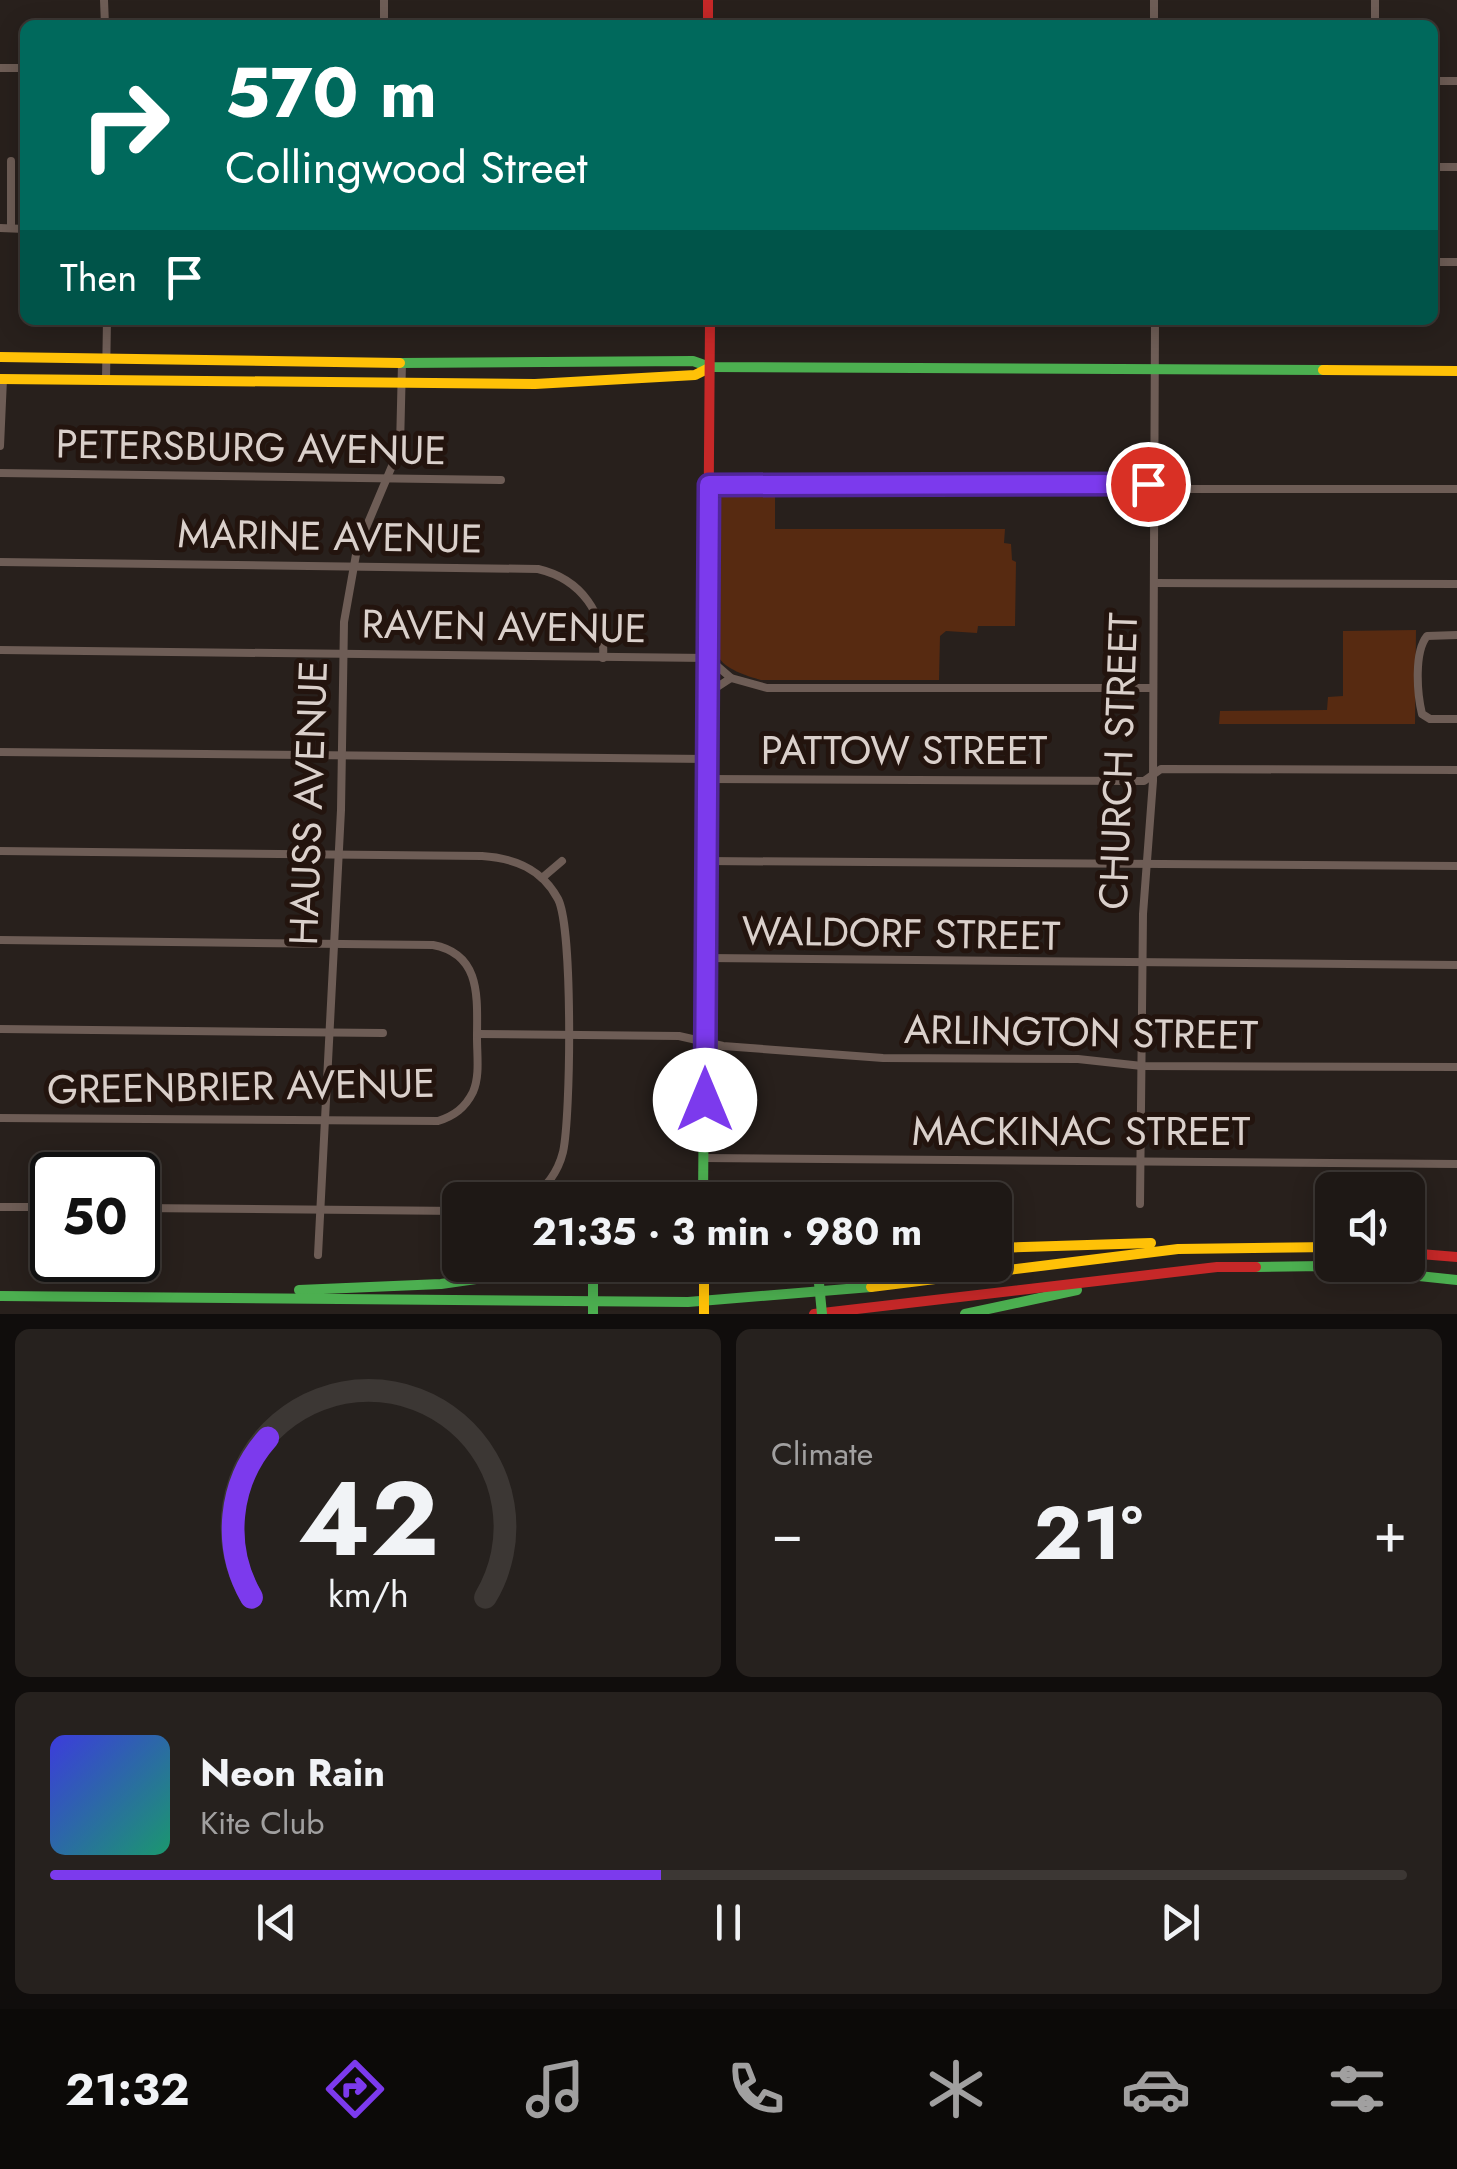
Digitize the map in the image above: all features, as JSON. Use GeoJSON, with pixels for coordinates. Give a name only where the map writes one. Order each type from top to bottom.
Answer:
{"type":"FeatureCollection","features":[{"type":"Feature","properties":{"kind":"main road"},"geometry":{"type":"LineString","coordinates":[[703,1182],[710,325]]}},
{"type":"Feature","properties":{"kind":"main road"},"geometry":{"type":"LineString","coordinates":[[0,357],[529,365],[693,362],[710,367],[1457,371]]}},
{"type":"Feature","properties":{"kind":"main road"},"geometry":{"type":"LineString","coordinates":[[558,384],[577,376],[612,374],[613,362]]}},
{"type":"Feature","properties":{"kind":"main road"},"geometry":{"type":"LineString","coordinates":[[491,384],[484,378],[488,371],[520,370],[529,365]]}},
{"type":"Feature","properties":{"kind":"main road"},"geometry":{"type":"LineString","coordinates":[[2,379],[558,384],[695,375],[710,367]]}},
{"type":"Feature","properties":{"kind":"main road"},"geometry":{"type":"LineString","coordinates":[[1012,1247],[1255,1238],[1315,1245]]}},
{"type":"Feature","properties":{"kind":"main road"},"geometry":{"type":"LineString","coordinates":[[0,1296],[688,1302],[829,1292],[1178,1248],[1315,1247]]}},
{"type":"Feature","properties":{"kind":"main road"},"geometry":{"type":"LineString","coordinates":[[1425,1254],[1457,1257]]}},
{"type":"Feature","properties":{"kind":"main road"},"geometry":{"type":"LineString","coordinates":[[965,1314],[1040,1296],[1263,1265]]}},
{"type":"Feature","properties":{"kind":"main road"},"geometry":{"type":"LineString","coordinates":[[817,1282],[818,1314],[1152,1271],[1263,1265],[1359,1269],[1457,1280]]}},
{"type":"Feature","properties":{"kind":"main road"},"geometry":{"type":"LineString","coordinates":[[179,1298],[455,1282]]}},
{"type":"Feature","properties":{"kind":"main road"},"geometry":{"type":"LineString","coordinates":[[593,1282],[593,1314]]}},
{"type":"Feature","properties":{"kind":"main road"},"geometry":{"type":"LineString","coordinates":[[704,1282],[704,1314]]}},
{"type":"Feature","properties":{"kind":"street"},"geometry":{"type":"LineString","coordinates":[[11,161],[11,228]]}},
{"type":"Feature","properties":{"kind":"street"},"geometry":{"type":"LineString","coordinates":[[0,228],[20,228]]}},
{"type":"Feature","properties":{"kind":"street"},"geometry":{"type":"LineString","coordinates":[[106,325],[106,379]]}},
{"type":"Feature","properties":{"kind":"street","name":"CHURCH STREET"},"geometry":{"type":"LineString","coordinates":[[1140,1204],[1143,965],[1153,775],[1155,325]]}},
{"type":"Feature","properties":{"kind":"street","name":"HAUSS AVENUE"},"geometry":{"type":"LineString","coordinates":[[318,1256],[339,854],[343,654],[353,566],[400,446],[402,363]]}},
{"type":"Feature","properties":{"kind":"street"},"geometry":{"type":"LineString","coordinates":[[0,446],[2,379]]}},
{"type":"Feature","properties":{"kind":"street","name":"PETERSBURG AVENUE"},"geometry":{"type":"LineString","coordinates":[[0,474],[501,480]]}},
{"type":"Feature","properties":{"kind":"street"},"geometry":{"type":"LineString","coordinates":[[709,485],[1457,490]]}},
{"type":"Feature","properties":{"kind":"street","name":"MARINE AVENUE"},"geometry":{"type":"LineString","coordinates":[[0,562],[526,568],[554,573],[590,603],[602,629],[603,658]]}},
{"type":"Feature","properties":{"kind":"street"},"geometry":{"type":"LineString","coordinates":[[1154,584],[1457,584]]}},
{"type":"Feature","properties":{"kind":"street"},"geometry":{"type":"LineString","coordinates":[[1457,634],[1427,636],[1420,645],[1422,714],[1430,719],[1457,719]]}},
{"type":"Feature","properties":{"kind":"street","name":"RAVEN AVENUE"},"geometry":{"type":"LineString","coordinates":[[0,650],[708,658]]}},
{"type":"Feature","properties":{"kind":"street"},"geometry":{"type":"LineString","coordinates":[[708,658],[731,678],[767,688],[1153,688]]}},
{"type":"Feature","properties":{"kind":"street"},"geometry":{"type":"LineString","coordinates":[[708,693],[731,678]]}},
{"type":"Feature","properties":{"kind":"street"},"geometry":{"type":"LineString","coordinates":[[0,752],[708,758]]}},
{"type":"Feature","properties":{"kind":"street","name":"PATTOW STREET"},"geometry":{"type":"LineString","coordinates":[[708,779],[1144,781],[1161,769],[1457,770]]}},
{"type":"Feature","properties":{"kind":"street"},"geometry":{"type":"LineString","coordinates":[[0,852],[502,858],[542,878],[560,903],[567,928],[565,1140],[557,1168],[547,1182]]}},
{"type":"Feature","properties":{"kind":"street"},"geometry":{"type":"LineString","coordinates":[[542,878],[562,861]]}},
{"type":"Feature","properties":{"kind":"street"},"geometry":{"type":"LineString","coordinates":[[707,861],[1457,866]]}},
{"type":"Feature","properties":{"kind":"street","name":"GREENBRIER AVENUE"},"geometry":{"type":"LineString","coordinates":[[0,940],[433,945],[448,949],[474,976],[477,1034],[475,1087],[452,1116],[432,1122],[0,1118]]}},
{"type":"Feature","properties":{"kind":"street","name":"WALDORF STREET"},"geometry":{"type":"LineString","coordinates":[[706,958],[1457,965]]}},
{"type":"Feature","properties":{"kind":"street"},"geometry":{"type":"LineString","coordinates":[[0,1029],[383,1033]]}},
{"type":"Feature","properties":{"kind":"street","name":"ARLINGTON STREET"},"geometry":{"type":"LineString","coordinates":[[477,1034],[658,1036],[725,1046],[883,1058],[1078,1059],[1142,1066],[1457,1068]]}},
{"type":"Feature","properties":{"kind":"street","name":"MACKINAC STREET"},"geometry":{"type":"LineString","coordinates":[[704,1158],[1457,1164]]}},
{"type":"Feature","properties":{"kind":"street"},"geometry":{"type":"LineString","coordinates":[[0,1206],[30,1207]]}},
{"type":"Feature","properties":{"kind":"street"},"geometry":{"type":"LineString","coordinates":[[160,1208],[442,1211]]}},
{"type":"Feature","properties":{"kind":"shaded area"},"geometry":{"type":"Polygon","coordinates":[[[725,490],[775,493],[775,529],[1005,529],[1004,543],[1011,544],[1012,560],[1016,562],[1015,626],[978,626],[977,633],[946,631],[940,636],[939,680],[761,680],[736,671],[718,656],[720,497],[725,490]]]}},
{"type":"Feature","properties":{"kind":"shaded area"},"geometry":{"type":"Polygon","coordinates":[[[1416,630],[1415,724],[1219,724],[1220,711],[1327,710],[1328,697],[1343,696],[1343,631],[1416,630]]]}},
{"type":"Feature","properties":{"kind":"traffic: fast"},"geometry":{"type":"LineString","coordinates":[[400,363],[693,361],[710,367],[1323,370]]}},
{"type":"Feature","properties":{"kind":"traffic: fast"},"geometry":{"type":"LineString","coordinates":[[703,1182],[707,723]]}},
{"type":"Feature","properties":{"kind":"traffic: fast"},"geometry":{"type":"LineString","coordinates":[[1256,1267],[1324,1266],[1457,1280]]}},
{"type":"Feature","properties":{"kind":"traffic: fast"},"geometry":{"type":"LineString","coordinates":[[299,1290],[455,1282]]}},
{"type":"Feature","properties":{"kind":"traffic: fast"},"geometry":{"type":"LineString","coordinates":[[593,1282],[593,1314]]}},
{"type":"Feature","properties":{"kind":"traffic: fast"},"geometry":{"type":"LineString","coordinates":[[819,1282],[822,1314]]}},
{"type":"Feature","properties":{"kind":"traffic: fast"},"geometry":{"type":"LineString","coordinates":[[0,1296],[688,1302],[871,1287]]}},
{"type":"Feature","properties":{"kind":"traffic: fast"},"geometry":{"type":"LineString","coordinates":[[965,1314],[1077,1290]]}},
{"type":"Feature","properties":{"kind":"traffic: slow"},"geometry":{"type":"LineString","coordinates":[[0,357],[400,363]]}},
{"type":"Feature","properties":{"kind":"traffic: slow"},"geometry":{"type":"LineString","coordinates":[[0,379],[535,384],[695,375],[709,368]]}},
{"type":"Feature","properties":{"kind":"traffic: slow"},"geometry":{"type":"LineString","coordinates":[[1323,370],[1457,371]]}},
{"type":"Feature","properties":{"kind":"traffic: slow"},"geometry":{"type":"LineString","coordinates":[[1012,1247],[1151,1243]]}},
{"type":"Feature","properties":{"kind":"traffic: slow"},"geometry":{"type":"LineString","coordinates":[[871,1287],[1178,1249],[1315,1247]]}},
{"type":"Feature","properties":{"kind":"traffic: slow"},"geometry":{"type":"LineString","coordinates":[[704,1282],[704,1314]]}},
{"type":"Feature","properties":{"kind":"traffic: jam"},"geometry":{"type":"LineString","coordinates":[[708,0],[708,20]]}},
{"type":"Feature","properties":{"kind":"traffic: jam"},"geometry":{"type":"LineString","coordinates":[[707,723],[710,325]]}},
{"type":"Feature","properties":{"kind":"traffic: jam"},"geometry":{"type":"LineString","coordinates":[[1425,1254],[1457,1257]]}},
{"type":"Feature","properties":{"kind":"traffic: jam"},"geometry":{"type":"LineString","coordinates":[[814,1314],[1217,1267],[1256,1267]]}},
{"type":"Feature","properties":{"kind":"route"},"geometry":{"type":"LineString","coordinates":[[705,1100],[709,485],[1148,484]]}}]}
